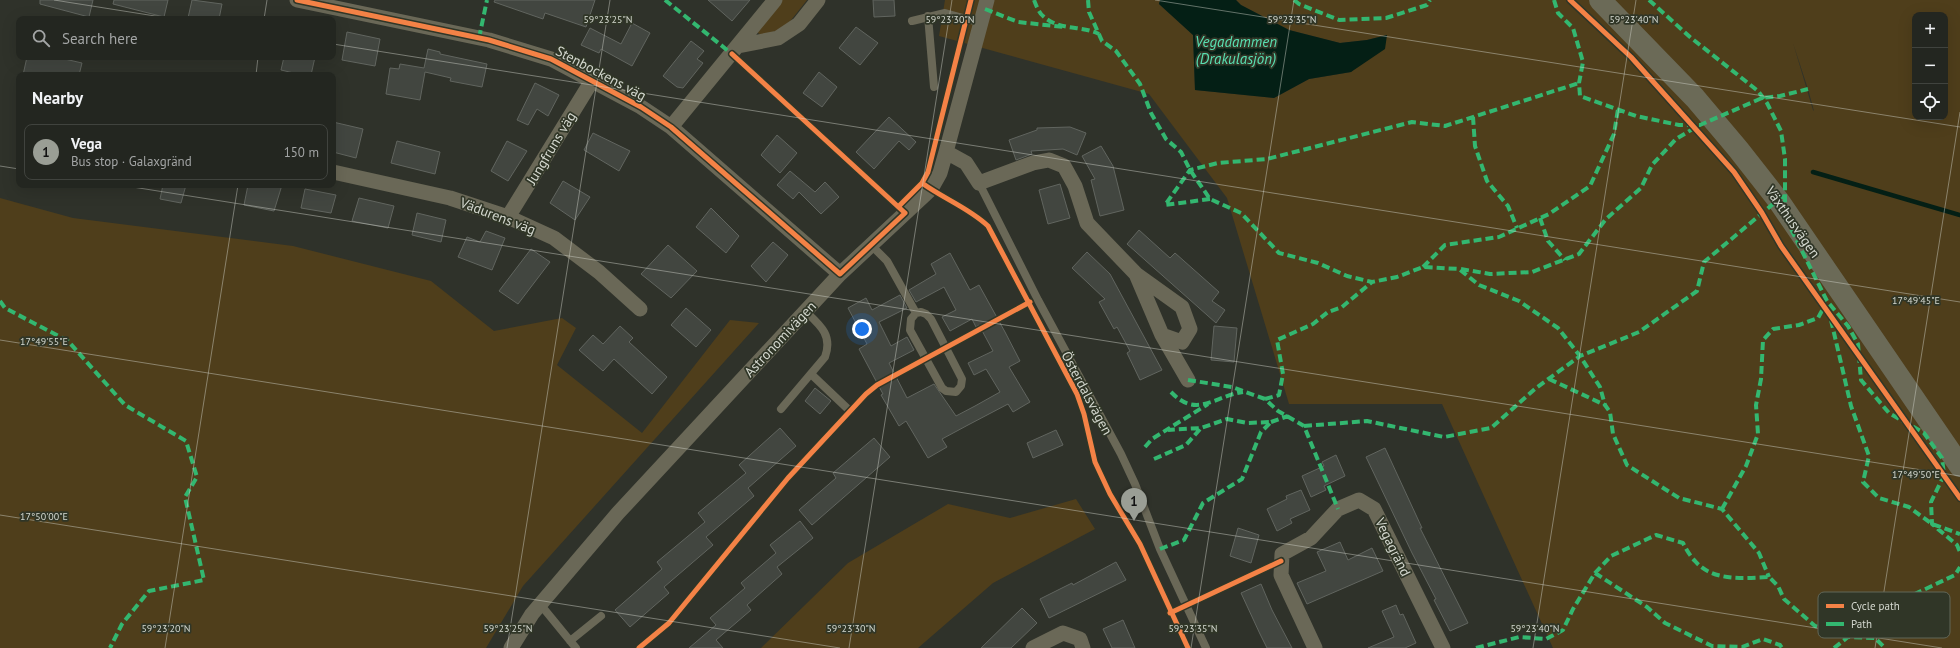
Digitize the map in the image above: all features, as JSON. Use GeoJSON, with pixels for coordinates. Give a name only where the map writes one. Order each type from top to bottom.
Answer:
{"type":"FeatureCollection","features":[{"type":"Feature","properties":{"kind":"street","name":"Stenbockens väg"},"geometry":{"type":"LineString","coordinates":[[297,0],[489,40],[551,59],[593,80],[641,106],[671,128],[840,274]]}},
{"type":"Feature","properties":{"kind":"street"},"geometry":{"type":"LineString","coordinates":[[671,128],[775,0]]}},
{"type":"Feature","properties":{"kind":"street"},"geometry":{"type":"LineString","coordinates":[[738,46],[778,38],[799,24],[818,0]]}},
{"type":"Feature","properties":{"kind":"street","name":"Astronomivägen"},"geometry":{"type":"LineString","coordinates":[[510,648],[540,604],[618,513],[840,274],[870,244],[931,190],[940,173],[986,0]]}},
{"type":"Feature","properties":{"kind":"street","name":"Växthusvägen"},"geometry":{"type":"LineString","coordinates":[[1600,0],[1694,98],[1738,148],[1778,200],[1960,466]]}},
{"type":"Feature","properties":{"kind":"street","name":"Jungfruns väg"},"geometry":{"type":"LineString","coordinates":[[508,217],[593,80]]}},
{"type":"Feature","properties":{"kind":"street","name":"Österdalsvägen"},"geometry":{"type":"LineString","coordinates":[[946,152],[966,163],[979,183]]}},
{"type":"Feature","properties":{"kind":"street"},"geometry":{"type":"LineString","coordinates":[[979,183],[1033,163],[1049,160],[1064,166],[1075,186],[1087,223],[1136,274],[1182,307],[1190,329],[1182,342],[1162,335]]}},
{"type":"Feature","properties":{"kind":"street","name":"Vädurens väg"},"geometry":{"type":"LineString","coordinates":[[336,173],[450,198],[508,217],[554,238],[599,272],[640,309]]}},
{"type":"Feature","properties":{"kind":"street"},"geometry":{"type":"LineString","coordinates":[[1136,274],[1162,335],[1188,380]]}},
{"type":"Feature","properties":{"kind":"street","name":"Vegagränd"},"geometry":{"type":"LineString","coordinates":[[1315,648],[1281,575],[1282,554],[1311,538],[1338,509],[1359,500],[1374,509],[1443,648]]}},
{"type":"Feature","properties":{"kind":"street"},"geometry":{"type":"LineString","coordinates":[[1033,648],[1062,632],[1080,639],[1084,648]]}},
{"type":"Feature","properties":{"kind":"lane"},"geometry":{"type":"LineString","coordinates":[[912,21],[945,13],[981,22]]}},
{"type":"Feature","properties":{"kind":"lane"},"geometry":{"type":"LineString","coordinates":[[928,16],[934,87]]}},
{"type":"Feature","properties":{"kind":"lane","name":"Österdalsvägen"},"geometry":{"type":"LineString","coordinates":[[979,183],[1038,300],[1121,454],[1135,484],[1160,549],[1206,648]]}},
{"type":"Feature","properties":{"kind":"lane"},"geometry":{"type":"LineString","coordinates":[[870,244],[887,261],[916,313]]}},
{"type":"Feature","properties":{"kind":"lane"},"geometry":{"type":"LineString","coordinates":[[781,409],[825,357],[828,343],[824,329],[805,311]]}},
{"type":"Feature","properties":{"kind":"lane"},"geometry":{"type":"LineString","coordinates":[[916,313],[926,314],[931,320],[962,379],[961,386],[956,392],[946,392],[942,388],[910,330],[911,318],[916,313]]}},
{"type":"Feature","properties":{"kind":"lane"},"geometry":{"type":"LineString","coordinates":[[811,374],[850,411]]}},
{"type":"Feature","properties":{"kind":"lane"},"geometry":{"type":"LineString","coordinates":[[540,604],[576,648]]}},
{"type":"Feature","properties":{"kind":"lane"},"geometry":{"type":"LineString","coordinates":[[570,641],[602,616]]}},
{"type":"Feature","properties":{"kind":"shaded area"},"geometry":{"type":"Polygon","coordinates":[[[781,0],[807,0],[784,29],[761,35],[758,33],[758,29],[781,0]]]}},
{"type":"Feature","properties":{"kind":"shaded area"},"geometry":{"type":"Polygon","coordinates":[[[945,0],[1160,0],[1159,4],[1193,35],[1195,90],[1274,98],[1309,79],[1351,72],[1387,35],[1367,40],[1340,43],[1289,30],[1241,5],[1236,0],[1960,0],[1960,648],[1553,648],[1442,404],[1289,404],[1227,198],[1149,94],[939,36],[945,0]],[[1793,43],[1813,110],[1814,111],[1808,89],[1793,43]]]}},
{"type":"Feature","properties":{"kind":"shaded area"},"geometry":{"type":"Polygon","coordinates":[[[0,198],[73,218],[293,246],[431,281],[494,331],[562,318],[576,328],[557,365],[642,433],[730,320],[759,323],[523,586],[486,648],[0,648],[0,198]]]}},
{"type":"Feature","properties":{"kind":"shaded area"},"geometry":{"type":"Polygon","coordinates":[[[1076,499],[1095,529],[993,583],[918,648],[761,648],[848,563],[948,504],[1010,518],[1076,499]]]}},
{"type":"Feature","properties":{"kind":"water","name":"Vegadammen (Drakulasjön)"},"geometry":{"type":"Polygon","coordinates":[[[1160,0],[1236,0],[1241,5],[1289,30],[1340,43],[1367,40],[1387,35],[1385,49],[1351,72],[1309,79],[1274,98],[1195,90],[1193,35],[1159,4],[1160,0]]]}},
{"type":"Feature","properties":{"kind":"building"},"geometry":{"type":"Polygon","coordinates":[[[40,0],[93,0],[89,16],[40,4],[40,0]]]}},
{"type":"Feature","properties":{"kind":"building"},"geometry":{"type":"Polygon","coordinates":[[[114,0],[168,0],[164,16],[113,4],[114,0]]]}},
{"type":"Feature","properties":{"kind":"building"},"geometry":{"type":"Polygon","coordinates":[[[192,0],[222,4],[220,16],[188,16],[192,0]]]}},
{"type":"Feature","properties":{"kind":"building"},"geometry":{"type":"Polygon","coordinates":[[[495,0],[595,0],[586,27],[545,13],[543,19],[494,2],[495,0]]]}},
{"type":"Feature","properties":{"kind":"building"},"geometry":{"type":"Polygon","coordinates":[[[708,0],[750,0],[732,21],[708,0]]]}},
{"type":"Feature","properties":{"kind":"building"},"geometry":{"type":"Polygon","coordinates":[[[873,0],[894,0],[895,16],[874,17],[873,0]]]}},
{"type":"Feature","properties":{"kind":"building"},"geometry":{"type":"Polygon","coordinates":[[[632,23],[650,33],[632,66],[601,49],[599,53],[581,45],[590,28],[621,44],[632,23]]]}},
{"type":"Feature","properties":{"kind":"building"},"geometry":{"type":"Polygon","coordinates":[[[856,27],[878,43],[860,65],[839,48],[856,27]]]}},
{"type":"Feature","properties":{"kind":"building"},"geometry":{"type":"Polygon","coordinates":[[[347,32],[380,39],[375,66],[342,60],[347,32]]]}},
{"type":"Feature","properties":{"kind":"building"},"geometry":{"type":"Polygon","coordinates":[[[691,41],[704,51],[697,59],[703,63],[683,88],[677,87],[663,76],[691,41]]]}},
{"type":"Feature","properties":{"kind":"building"},"geometry":{"type":"Polygon","coordinates":[[[428,49],[440,52],[440,54],[487,64],[482,87],[450,81],[451,78],[425,72],[420,100],[386,94],[390,68],[399,69],[400,64],[424,68],[428,49]]]}},
{"type":"Feature","properties":{"kind":"building"},"geometry":{"type":"Polygon","coordinates":[[[26,60],[69,60],[82,63],[80,72],[24,72],[26,60]]]}},
{"type":"Feature","properties":{"kind":"building"},"geometry":{"type":"Polygon","coordinates":[[[283,60],[314,60],[312,72],[289,72],[281,70],[283,60]]]}},
{"type":"Feature","properties":{"kind":"building"},"geometry":{"type":"Polygon","coordinates":[[[819,72],[837,87],[822,107],[803,93],[819,72]]]}},
{"type":"Feature","properties":{"kind":"building"},"geometry":{"type":"Polygon","coordinates":[[[535,83],[559,95],[548,116],[537,109],[528,125],[517,120],[535,83]]]}},
{"type":"Feature","properties":{"kind":"building"},"geometry":{"type":"Polygon","coordinates":[[[889,117],[916,142],[909,150],[899,141],[874,169],[856,152],[889,117]]]}},
{"type":"Feature","properties":{"kind":"building"},"geometry":{"type":"Polygon","coordinates":[[[336,123],[363,129],[356,158],[336,153],[336,123]]]}},
{"type":"Feature","properties":{"kind":"building"},"geometry":{"type":"Polygon","coordinates":[[[1070,127],[1086,133],[1077,155],[1063,149],[1031,151],[1032,154],[1016,160],[1009,140],[1037,130],[1037,128],[1070,127]]]}},
{"type":"Feature","properties":{"kind":"building"},"geometry":{"type":"Polygon","coordinates":[[[593,133],[630,151],[619,171],[584,150],[593,133]]]}},
{"type":"Feature","properties":{"kind":"building"},"geometry":{"type":"Polygon","coordinates":[[[777,135],[797,153],[780,173],[761,155],[777,135]]]}},
{"type":"Feature","properties":{"kind":"building"},"geometry":{"type":"Polygon","coordinates":[[[397,141],[440,152],[435,174],[391,163],[397,141]]]}},
{"type":"Feature","properties":{"kind":"building"},"geometry":{"type":"Polygon","coordinates":[[[507,141],[527,151],[508,181],[491,171],[507,141]]]}},
{"type":"Feature","properties":{"kind":"building"},"geometry":{"type":"Polygon","coordinates":[[[1101,146],[1113,166],[1124,210],[1100,216],[1091,180],[1095,179],[1082,156],[1101,146]]]}},
{"type":"Feature","properties":{"kind":"building"},"geometry":{"type":"Polygon","coordinates":[[[790,171],[815,192],[825,182],[839,197],[821,214],[799,192],[793,199],[777,185],[790,171]]]}},
{"type":"Feature","properties":{"kind":"building"},"geometry":{"type":"Polygon","coordinates":[[[563,181],[590,197],[575,220],[550,203],[563,181]]]}},
{"type":"Feature","properties":{"kind":"building"},"geometry":{"type":"Polygon","coordinates":[[[1060,184],[1070,218],[1048,224],[1039,190],[1060,184]]]}},
{"type":"Feature","properties":{"kind":"building"},"geometry":{"type":"Polygon","coordinates":[[[162,188],[185,188],[181,203],[160,199],[162,188]]]}},
{"type":"Feature","properties":{"kind":"building"},"geometry":{"type":"Polygon","coordinates":[[[247,188],[281,188],[274,211],[244,205],[247,188]]]}},
{"type":"Feature","properties":{"kind":"building"},"geometry":{"type":"Polygon","coordinates":[[[305,189],[336,195],[331,213],[301,208],[305,189]]]}},
{"type":"Feature","properties":{"kind":"building"},"geometry":{"type":"Polygon","coordinates":[[[359,198],[394,206],[388,228],[352,221],[359,198]]]}},
{"type":"Feature","properties":{"kind":"building"},"geometry":{"type":"Polygon","coordinates":[[[711,208],[739,236],[726,253],[696,227],[711,208]]]}},
{"type":"Feature","properties":{"kind":"building"},"geometry":{"type":"Polygon","coordinates":[[[417,213],[446,220],[441,242],[412,235],[417,213]]]}},
{"type":"Feature","properties":{"kind":"building"},"geometry":{"type":"Polygon","coordinates":[[[1139,230],[1170,258],[1175,253],[1219,292],[1212,301],[1225,310],[1216,323],[1127,244],[1139,230]]]}},
{"type":"Feature","properties":{"kind":"building"},"geometry":{"type":"Polygon","coordinates":[[[486,231],[505,238],[492,270],[458,257],[467,237],[480,242],[486,231]]]}},
{"type":"Feature","properties":{"kind":"building"},"geometry":{"type":"Polygon","coordinates":[[[773,242],[788,255],[766,282],[751,266],[773,242]]]}},
{"type":"Feature","properties":{"kind":"building"},"geometry":{"type":"Polygon","coordinates":[[[668,245],[697,271],[671,298],[641,274],[668,245]]]}},
{"type":"Feature","properties":{"kind":"building"},"geometry":{"type":"Polygon","coordinates":[[[531,249],[550,262],[518,304],[499,291],[531,249]]]}},
{"type":"Feature","properties":{"kind":"building"},"geometry":{"type":"Polygon","coordinates":[[[1087,252],[1110,274],[1162,370],[1140,380],[1127,353],[1130,351],[1117,327],[1114,329],[1099,302],[1105,299],[1072,268],[1087,252]]]}},
{"type":"Feature","properties":{"kind":"building"},"geometry":{"type":"Polygon","coordinates":[[[950,253],[970,290],[979,285],[1005,332],[1020,361],[1009,367],[1030,402],[1013,412],[1008,404],[942,439],[947,447],[928,458],[906,421],[899,426],[881,395],[883,394],[859,349],[867,344],[848,308],[866,298],[872,310],[900,295],[907,308],[879,322],[891,346],[907,337],[914,350],[889,363],[907,398],[934,384],[956,416],[975,406],[1000,392],[986,369],[974,375],[968,363],[993,351],[979,325],[976,327],[972,319],[950,331],[942,317],[956,310],[944,287],[916,302],[909,290],[936,274],[931,264],[950,253]]]}},
{"type":"Feature","properties":{"kind":"building"},"geometry":{"type":"Polygon","coordinates":[[[686,308],[711,330],[696,347],[671,325],[686,308]]]}},
{"type":"Feature","properties":{"kind":"building"},"geometry":{"type":"Polygon","coordinates":[[[620,326],[633,338],[629,342],[667,377],[652,394],[614,359],[603,371],[579,350],[593,335],[603,344],[620,326]]]}},
{"type":"Feature","properties":{"kind":"building"},"geometry":{"type":"Polygon","coordinates":[[[1214,326],[1237,328],[1234,362],[1211,360],[1214,326]]]}},
{"type":"Feature","properties":{"kind":"building"},"geometry":{"type":"Polygon","coordinates":[[[815,388],[831,401],[820,414],[805,401],[815,388]]]}},
{"type":"Feature","properties":{"kind":"building"},"geometry":{"type":"Polygon","coordinates":[[[780,428],[796,446],[748,488],[754,496],[706,537],[713,545],[664,587],[669,593],[630,627],[615,610],[662,569],[657,562],[705,522],[698,513],[746,473],[739,465],[780,428]]]}},
{"type":"Feature","properties":{"kind":"building"},"geometry":{"type":"Polygon","coordinates":[[[1056,430],[1063,445],[1033,458],[1027,443],[1056,430]]]}},
{"type":"Feature","properties":{"kind":"building"},"geometry":{"type":"Polygon","coordinates":[[[874,438],[890,457],[812,525],[799,510],[836,478],[833,473],[874,438]]]}},
{"type":"Feature","properties":{"kind":"building"},"geometry":{"type":"Polygon","coordinates":[[[1385,448],[1422,528],[1420,528],[1468,623],[1450,631],[1434,600],[1436,599],[1366,457],[1385,448]]]}},
{"type":"Feature","properties":{"kind":"building"},"geometry":{"type":"Polygon","coordinates":[[[1336,455],[1345,476],[1324,486],[1326,490],[1311,497],[1302,476],[1324,466],[1322,462],[1336,455]]]}},
{"type":"Feature","properties":{"kind":"building"},"geometry":{"type":"Polygon","coordinates":[[[1301,490],[1310,510],[1290,519],[1292,523],[1277,531],[1267,509],[1287,499],[1286,496],[1301,490]]]}},
{"type":"Feature","properties":{"kind":"building"},"geometry":{"type":"Polygon","coordinates":[[[800,521],[813,538],[777,567],[782,574],[747,605],[751,610],[716,640],[723,648],[689,648],[716,625],[710,618],[745,588],[741,583],[776,553],[770,545],[800,521]]]}},
{"type":"Feature","properties":{"kind":"building"},"geometry":{"type":"Polygon","coordinates":[[[1238,528],[1259,535],[1251,563],[1230,556],[1238,528]]]}},
{"type":"Feature","properties":{"kind":"building"},"geometry":{"type":"Polygon","coordinates":[[[1340,542],[1348,560],[1372,548],[1383,571],[1307,604],[1297,583],[1326,571],[1317,552],[1340,542]]]}},
{"type":"Feature","properties":{"kind":"building"},"geometry":{"type":"Polygon","coordinates":[[[1116,562],[1126,580],[1049,618],[1040,599],[1072,583],[1073,585],[1116,562]]]}},
{"type":"Feature","properties":{"kind":"building"},"geometry":{"type":"Polygon","coordinates":[[[1261,584],[1272,610],[1292,648],[1267,648],[1260,634],[1241,593],[1261,584]]]}},
{"type":"Feature","properties":{"kind":"building"},"geometry":{"type":"Polygon","coordinates":[[[1396,605],[1400,615],[1403,614],[1416,643],[1405,648],[1368,648],[1394,637],[1382,611],[1396,605]]]}},
{"type":"Feature","properties":{"kind":"building"},"geometry":{"type":"Polygon","coordinates":[[[1022,608],[1037,623],[1011,648],[981,648],[1022,608]]]}},
{"type":"Feature","properties":{"kind":"building"},"geometry":{"type":"Polygon","coordinates":[[[1123,620],[1135,648],[1112,648],[1103,629],[1123,620]]]}},
{"type":"Feature","properties":{"kind":"waterway"},"geometry":{"type":"LineString","coordinates":[[1813,172],[1960,215]]}},
{"type":"Feature","properties":{"kind":"marked path"},"geometry":{"type":"LineString","coordinates":[[479,38],[487,0]]}},
{"type":"Feature","properties":{"kind":"marked path"},"geometry":{"type":"LineString","coordinates":[[665,0],[732,54]]}},
{"type":"Feature","properties":{"kind":"marked path"},"geometry":{"type":"LineString","coordinates":[[1034,0],[1040,13],[1049,21],[1063,26],[1092,31],[1099,34]]}},
{"type":"Feature","properties":{"kind":"marked path"},"geometry":{"type":"LineString","coordinates":[[1088,0],[1089,12],[1102,41],[1116,51],[1140,84],[1151,113],[1166,139],[1181,152],[1190,170],[1210,199],[1241,213],[1279,253],[1318,263],[1347,276],[1372,282],[1397,277],[1423,267],[1459,269],[1479,285],[1519,301],[1558,328],[1580,356],[1600,387],[1605,405],[1610,412],[1613,434],[1627,465],[1679,498],[1722,509],[1759,553],[1769,577]]}},
{"type":"Feature","properties":{"kind":"marked path"},"geometry":{"type":"LineString","coordinates":[[1294,0],[1299,4],[1339,20],[1386,18],[1427,5],[1430,0]]}},
{"type":"Feature","properties":{"kind":"marked path"},"geometry":{"type":"LineString","coordinates":[[1554,0],[1558,13],[1573,28],[1583,62],[1579,83],[1580,96],[1636,116],[1679,125],[1700,125],[1762,98],[1780,96],[1808,89]]}},
{"type":"Feature","properties":{"kind":"marked path"},"geometry":{"type":"LineString","coordinates":[[1649,0],[1690,37],[1758,91],[1767,103],[1781,131],[1785,159],[1785,207],[1791,229],[1827,301],[1848,326],[1858,344],[1861,380],[1889,413],[1924,433],[1942,458],[1944,475],[1931,502],[1932,524],[1957,545],[1960,552]]}},
{"type":"Feature","properties":{"kind":"marked path"},"geometry":{"type":"LineString","coordinates":[[985,9],[1018,22],[1064,27]]}},
{"type":"Feature","properties":{"kind":"marked path"},"geometry":{"type":"LineString","coordinates":[[1210,199],[1165,205],[1190,170],[1218,163],[1267,159],[1412,122],[1445,126],[1579,83]]}},
{"type":"Feature","properties":{"kind":"marked path"},"geometry":{"type":"LineString","coordinates":[[1423,267],[1445,245],[1499,237],[1549,214],[1590,186],[1614,134],[1618,109]]}},
{"type":"Feature","properties":{"kind":"marked path"},"geometry":{"type":"LineString","coordinates":[[1473,117],[1475,146],[1487,181],[1508,206],[1517,228]]}},
{"type":"Feature","properties":{"kind":"marked path"},"geometry":{"type":"LineString","coordinates":[[1461,269],[1490,274],[1532,272],[1579,254],[1606,219],[1641,188],[1652,165],[1676,139],[1696,127]]}},
{"type":"Feature","properties":{"kind":"marked path"},"geometry":{"type":"LineString","coordinates":[[1304,426],[1367,421],[1444,437],[1491,428],[1536,388],[1580,356],[1639,332],[1697,291],[1704,262],[1785,194]]}},
{"type":"Feature","properties":{"kind":"marked path"},"geometry":{"type":"LineString","coordinates":[[1540,218],[1548,241],[1565,260]]}},
{"type":"Feature","properties":{"kind":"marked path"},"geometry":{"type":"LineString","coordinates":[[1265,399],[1279,395],[1283,374],[1277,340],[1313,324],[1328,312],[1342,307],[1372,282]]}},
{"type":"Feature","properties":{"kind":"marked path"},"geometry":{"type":"LineString","coordinates":[[0,301],[5,308],[68,341],[125,405],[186,441],[197,477],[185,497],[204,580],[149,591],[122,624],[110,648]]}},
{"type":"Feature","properties":{"kind":"marked path"},"geometry":{"type":"LineString","coordinates":[[1722,509],[1746,466],[1758,434],[1756,405],[1761,379],[1763,340],[1773,329],[1799,325],[1818,318],[1825,305]]}},
{"type":"Feature","properties":{"kind":"marked path"},"geometry":{"type":"LineString","coordinates":[[1831,320],[1851,406],[1869,456],[1863,482],[1879,498],[1909,507],[1932,524],[1960,534]]}},
{"type":"Feature","properties":{"kind":"marked path"},"geometry":{"type":"LineString","coordinates":[[1549,379],[1605,405]]}},
{"type":"Feature","properties":{"kind":"marked path"},"geometry":{"type":"LineString","coordinates":[[1188,380],[1232,387],[1265,399],[1278,411],[1304,426],[1338,509]]}},
{"type":"Feature","properties":{"kind":"marked path"},"geometry":{"type":"LineString","coordinates":[[1171,392],[1180,400],[1189,404],[1198,405],[1206,404],[1243,392]]}},
{"type":"Feature","properties":{"kind":"marked path"},"geometry":{"type":"LineString","coordinates":[[1145,447],[1152,439],[1208,404]]}},
{"type":"Feature","properties":{"kind":"marked path"},"geometry":{"type":"LineString","coordinates":[[1271,422],[1288,416]]}},
{"type":"Feature","properties":{"kind":"marked path"},"geometry":{"type":"LineString","coordinates":[[1160,549],[1184,540],[1203,503],[1242,479],[1261,432],[1271,422],[1247,423],[1227,419],[1201,428],[1168,430]]}},
{"type":"Feature","properties":{"kind":"marked path"},"geometry":{"type":"LineString","coordinates":[[1154,459],[1186,445],[1201,428]]}},
{"type":"Feature","properties":{"kind":"marked path"},"geometry":{"type":"LineString","coordinates":[[1476,648],[1519,637],[1546,639],[1563,630],[1573,609],[1595,573],[1611,556],[1656,535],[1683,543],[1688,552],[1702,568],[1720,576],[1739,578],[1769,577],[1778,586],[1784,599],[1818,627]]}},
{"type":"Feature","properties":{"kind":"marked path"},"geometry":{"type":"LineString","coordinates":[[1919,592],[1955,575],[1960,567]]}},
{"type":"Feature","properties":{"kind":"marked path"},"geometry":{"type":"LineString","coordinates":[[1595,573],[1647,607],[1665,623],[1712,646],[1742,647],[1763,639],[1780,645],[1782,648]]}},
{"type":"Feature","properties":{"kind":"marked path"},"geometry":{"type":"LineString","coordinates":[[1834,648],[1847,638]]}},
{"type":"Feature","properties":{"kind":"marked path"},"geometry":{"type":"LineString","coordinates":[[1875,638],[1885,648]]}},
{"type":"Feature","properties":{"kind":"cycle path"},"geometry":{"type":"LineString","coordinates":[[297,0],[489,40],[551,59],[641,107],[671,127],[840,274],[905,213],[732,54]]}},
{"type":"Feature","properties":{"kind":"cycle path"},"geometry":{"type":"LineString","coordinates":[[899,206],[922,183],[928,172],[971,0]]}},
{"type":"Feature","properties":{"kind":"cycle path"},"geometry":{"type":"LineString","coordinates":[[1570,0],[1631,57],[1734,172],[1762,213],[1781,246],[1960,498]]}},
{"type":"Feature","properties":{"kind":"cycle path"},"geometry":{"type":"LineString","coordinates":[[922,183],[973,214],[988,226],[1077,394],[1084,414],[1095,462],[1110,494],[1140,544],[1188,648]]}},
{"type":"Feature","properties":{"kind":"cycle path"},"geometry":{"type":"LineString","coordinates":[[639,648],[669,623],[788,478],[866,394],[877,385],[1030,302]]}},
{"type":"Feature","properties":{"kind":"cycle path"},"geometry":{"type":"LineString","coordinates":[[1170,613],[1281,561]]}},
{"type":"Feature","properties":{"kind":"place","name":"Vega"},"geometry":{"type":"Point","coordinates":[1134,521]}}]}
